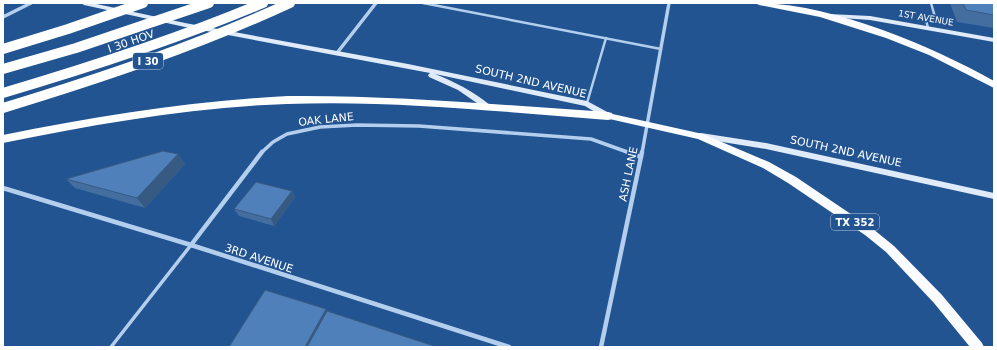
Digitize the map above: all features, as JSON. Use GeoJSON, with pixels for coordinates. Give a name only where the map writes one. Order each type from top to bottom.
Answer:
{"type":"FeatureCollection","features":[{"type":"Feature","properties":{"kind":"highway"},"geometry":{"type":"LineString","coordinates":[[3,49],[68,29],[143,3]]}},
{"type":"Feature","properties":{"kind":"highway"},"geometry":{"type":"LineString","coordinates":[[3,69],[76,48],[208,3]]}},
{"type":"Feature","properties":{"kind":"highway","name":"I 30 HOV"},"geometry":{"type":"LineString","coordinates":[[3,86],[120,50],[246,3]]}},
{"type":"Feature","properties":{"kind":"highway","name":"I 30 HOV"},"geometry":{"type":"LineString","coordinates":[[3,93],[123,57],[181,36],[263,3]]}},
{"type":"Feature","properties":{"kind":"highway","name":"I 30"},"geometry":{"type":"LineString","coordinates":[[3,108],[133,67],[209,38],[290,3]]}},
{"type":"Feature","properties":{"kind":"highway"},"geometry":{"type":"LineString","coordinates":[[3,139],[101,120],[163,111],[222,104],[301,100],[352,100],[608,116]]}},
{"type":"Feature","properties":{"kind":"main road","name":"SOUTH 2ND AVENUE"},"geometry":{"type":"LineString","coordinates":[[88,3],[185,25],[408,66],[587,104],[608,116],[647,125],[700,136],[766,146],[994,196]]}},
{"type":"Feature","properties":{"kind":"main road","name":"1ST AVENUE"},"geometry":{"type":"LineString","coordinates":[[759,3],[822,15],[870,18],[994,40]]}},
{"type":"Feature","properties":{"kind":"main road"},"geometry":{"type":"LineString","coordinates":[[822,15],[864,28],[924,50],[965,69],[994,85]]}},
{"type":"Feature","properties":{"kind":"main road"},"geometry":{"type":"LineString","coordinates":[[408,66],[457,85],[475,96],[487,108]]}},
{"type":"Feature","properties":{"kind":"main road","name":"TX 352"},"geometry":{"type":"LineString","coordinates":[[700,136],[766,165],[792,180],[869,232],[913,272],[978,347]]}},
{"type":"Feature","properties":{"kind":"street"},"geometry":{"type":"LineString","coordinates":[[3,17],[31,3]]}},
{"type":"Feature","properties":{"kind":"street"},"geometry":{"type":"LineString","coordinates":[[337,53],[376,3]]}},
{"type":"Feature","properties":{"kind":"street","name":"ASH LANE"},"geometry":{"type":"LineString","coordinates":[[601,347],[641,157],[669,3]]}},
{"type":"Feature","properties":{"kind":"street","name":"OAK LANE"},"geometry":{"type":"LineString","coordinates":[[191,245],[260,154],[273,142],[287,134],[304,130],[357,125],[419,126],[591,139],[641,157]]}},
{"type":"Feature","properties":{"kind":"street","name":"3RD AVENUE"},"geometry":{"type":"LineString","coordinates":[[3,188],[191,245],[509,347]]}},
{"type":"Feature","properties":{"kind":"lane"},"geometry":{"type":"LineString","coordinates":[[423,3],[661,49]]}},
{"type":"Feature","properties":{"kind":"lane"},"geometry":{"type":"LineString","coordinates":[[928,28],[926,20],[935,17],[931,3]]}},
{"type":"Feature","properties":{"kind":"lane"},"geometry":{"type":"LineString","coordinates":[[587,104],[606,38]]}},
{"type":"Feature","properties":{"kind":"lane","name":"OAK LANE"},"geometry":{"type":"LineString","coordinates":[[111,347],[191,245]]}},
{"type":"Feature","properties":{"kind":"building"},"geometry":{"type":"Polygon","coordinates":[[[963,3],[994,3],[994,15],[966,10],[963,3]]]}},
{"type":"Feature","properties":{"kind":"building"},"geometry":{"type":"Polygon","coordinates":[[[163,151],[178,154],[137,198],[66,179],[163,151]]]}},
{"type":"Feature","properties":{"kind":"building"},"geometry":{"type":"Polygon","coordinates":[[[256,182],[292,191],[271,219],[234,209],[256,182]]]}},
{"type":"Feature","properties":{"kind":"building"},"geometry":{"type":"Polygon","coordinates":[[[265,290],[326,309],[305,347],[229,347],[265,290]]]}},
{"type":"Feature","properties":{"kind":"building"},"geometry":{"type":"Polygon","coordinates":[[[327,311],[437,347],[307,347],[327,311]]]}}]}
